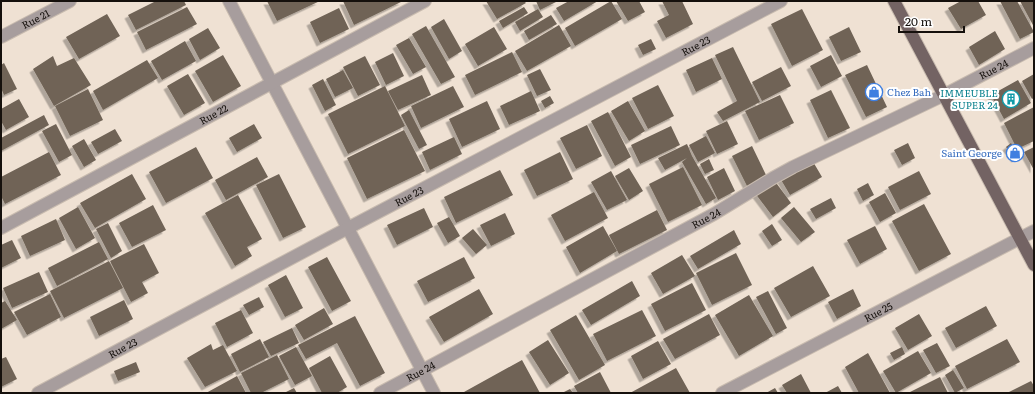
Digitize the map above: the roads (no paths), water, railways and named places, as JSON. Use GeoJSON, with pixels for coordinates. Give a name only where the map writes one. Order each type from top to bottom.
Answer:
{"type":"FeatureCollection","features":[{"type":"Feature","properties":{"kind":"main road"},"geometry":{"type":"LineString","coordinates":[[894,1],[1034,265]]}},
{"type":"Feature","properties":{"kind":"street","name":"Rue 21"},"geometry":{"type":"LineString","coordinates":[[1,37],[70,1]]}},
{"type":"Feature","properties":{"kind":"street"},"geometry":{"type":"LineString","coordinates":[[229,1],[434,393]]}},
{"type":"Feature","properties":{"kind":"street","name":"Rue 22"},"geometry":{"type":"LineString","coordinates":[[1,228],[425,1]]}},
{"type":"Feature","properties":{"kind":"street","name":"Rue 23"},"geometry":{"type":"LineString","coordinates":[[38,393],[348,228],[781,1]]}},
{"type":"Feature","properties":{"kind":"street","name":"Rue 24"},"geometry":{"type":"LineString","coordinates":[[380,393],[714,214],[793,167],[944,95],[1034,48]]}},
{"type":"Feature","properties":{"kind":"street","name":"Rue 25"},"geometry":{"type":"LineString","coordinates":[[722,393],[1034,231]]}},
{"type":"Feature","properties":{"kind":"place","name":"Chez Bah"},"geometry":{"type":"Point","coordinates":[874,92]}},
{"type":"Feature","properties":{"kind":"place","name":"IMMEUBLE SUPER 24"},"geometry":{"type":"Point","coordinates":[1011,99]}},
{"type":"Feature","properties":{"kind":"place","name":"Saint George"},"geometry":{"type":"Point","coordinates":[1015,153]}}]}
